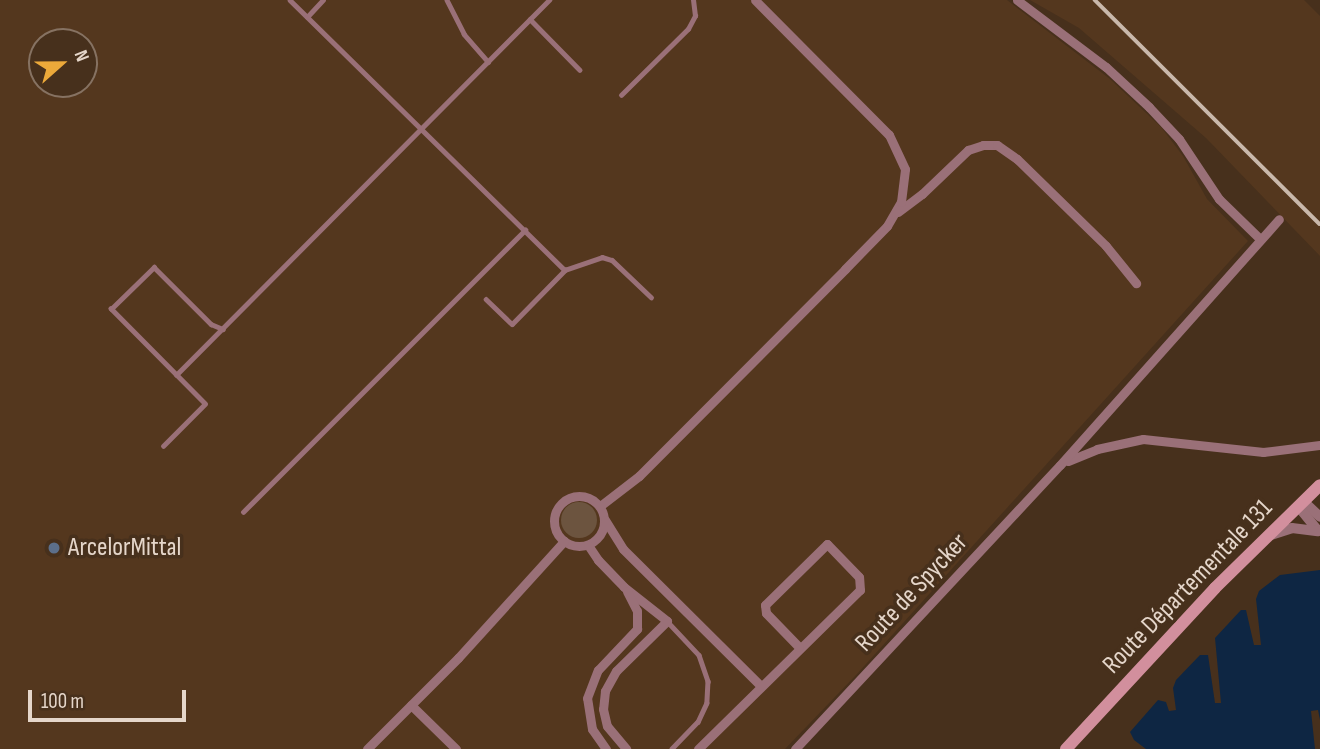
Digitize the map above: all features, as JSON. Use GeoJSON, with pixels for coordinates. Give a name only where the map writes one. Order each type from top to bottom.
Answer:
{"type":"FeatureCollection","features":[{"type":"Feature","properties":{"kind":"main road","name":"Route Départementale 131"},"geometry":{"type":"LineString","coordinates":[[1068,749],[1170,634],[1320,485]]}},
{"type":"Feature","properties":{"kind":"street"},"geometry":{"type":"LineString","coordinates":[[756,0],[882,126],[895,144],[905,174],[903,197],[896,213]]}},
{"type":"Feature","properties":{"kind":"street"},"geometry":{"type":"LineString","coordinates":[[1017,0],[1106,67],[1150,107],[1185,148],[1219,199],[1260,239]]}},
{"type":"Feature","properties":{"kind":"street"},"geometry":{"type":"LineString","coordinates":[[600,506],[639,476],[896,213],[922,194],[965,152],[983,145],[997,145],[1027,169],[1106,246],[1136,283]]}},
{"type":"Feature","properties":{"kind":"street","name":"Route de Spycker"},"geometry":{"type":"LineString","coordinates":[[795,749],[1060,466],[1279,219]]}},
{"type":"Feature","properties":{"kind":"street","name":"Route de Spycker"},"geometry":{"type":"LineString","coordinates":[[1060,466],[1097,449],[1143,439],[1254,452],[1320,445]]}},
{"type":"Feature","properties":{"kind":"street"},"geometry":{"type":"LineString","coordinates":[[623,549],[614,544],[591,543],[577,546],[564,541],[554,523],[562,503],[582,495],[600,506],[605,520],[623,549],[761,686]]}},
{"type":"Feature","properties":{"kind":"street"},"geometry":{"type":"LineString","coordinates":[[1301,504],[1320,517]]}},
{"type":"Feature","properties":{"kind":"street"},"geometry":{"type":"LineString","coordinates":[[1301,504],[1319,532]]}},
{"type":"Feature","properties":{"kind":"street"},"geometry":{"type":"LineString","coordinates":[[591,543],[603,531],[605,520]]}},
{"type":"Feature","properties":{"kind":"street"},"geometry":{"type":"LineString","coordinates":[[1265,538],[1292,528],[1319,532]]}},
{"type":"Feature","properties":{"kind":"street"},"geometry":{"type":"LineString","coordinates":[[367,749],[564,541]]}},
{"type":"Feature","properties":{"kind":"street"},"geometry":{"type":"LineString","coordinates":[[591,543],[598,560],[624,587],[667,621],[616,671],[605,691],[603,709],[607,726],[626,749]]}},
{"type":"Feature","properties":{"kind":"street"},"geometry":{"type":"LineString","coordinates":[[698,749],[799,648],[820,631],[861,586],[859,577],[827,544],[764,608],[799,648]]}},
{"type":"Feature","properties":{"kind":"street"},"geometry":{"type":"LineString","coordinates":[[606,749],[592,729],[587,698],[596,674],[638,625],[636,607],[624,587]]}},
{"type":"Feature","properties":{"kind":"street"},"geometry":{"type":"LineString","coordinates":[[411,705],[456,749]]}},
{"type":"Feature","properties":{"kind":"lane"},"geometry":{"type":"LineString","coordinates":[[290,0],[565,270]]}},
{"type":"Feature","properties":{"kind":"lane"},"geometry":{"type":"LineString","coordinates":[[307,17],[323,0]]}},
{"type":"Feature","properties":{"kind":"lane"},"geometry":{"type":"LineString","coordinates":[[447,0],[464,34],[488,62]]}},
{"type":"Feature","properties":{"kind":"lane"},"geometry":{"type":"LineString","coordinates":[[176,375],[549,0]]}},
{"type":"Feature","properties":{"kind":"lane"},"geometry":{"type":"LineString","coordinates":[[621,95],[690,26],[696,12],[694,0]]}},
{"type":"Feature","properties":{"kind":"lane"},"geometry":{"type":"LineString","coordinates":[[530,19],[580,70]]}},
{"type":"Feature","properties":{"kind":"lane"},"geometry":{"type":"LineString","coordinates":[[243,512],[524,230]]}},
{"type":"Feature","properties":{"kind":"lane"},"geometry":{"type":"LineString","coordinates":[[486,299],[512,324],[565,270],[594,258],[609,258],[650,297]]}},
{"type":"Feature","properties":{"kind":"lane"},"geometry":{"type":"LineString","coordinates":[[163,446],[205,404],[111,309],[154,267],[211,324],[223,329]]}},
{"type":"Feature","properties":{"kind":"lane"},"geometry":{"type":"LineString","coordinates":[[667,621],[699,655],[708,681],[707,703],[698,722],[673,749]]}},
{"type":"Feature","properties":{"kind":"shaded area"},"geometry":{"type":"Polygon","coordinates":[[[0,0],[1007,0],[1110,79],[1161,127],[1183,156],[1207,199],[1248,241],[857,674],[785,749],[0,749],[0,0]]]}},
{"type":"Feature","properties":{"kind":"shaded area"},"geometry":{"type":"Polygon","coordinates":[[[1030,0],[1304,0],[1320,16],[1320,256],[1206,138],[1079,28],[1030,0]]]}},
{"type":"Feature","properties":{"kind":"shaded area"},"geometry":{"type":"Polygon","coordinates":[[[579,502],[592,507],[597,520],[592,533],[579,538],[566,533],[561,520],[566,507],[579,502]]]}},
{"type":"Feature","properties":{"kind":"water"},"geometry":{"type":"Polygon","coordinates":[[[1320,570],[1320,720],[1318,710],[1311,711],[1315,749],[1146,749],[1134,740],[1130,732],[1158,700],[1166,702],[1169,711],[1176,710],[1173,688],[1176,680],[1200,655],[1208,655],[1215,703],[1221,703],[1215,638],[1241,610],[1246,610],[1254,645],[1261,645],[1256,599],[1259,591],[1280,575],[1320,570]]]}},
{"type":"Feature","properties":{"kind":"railway"},"geometry":{"type":"LineString","coordinates":[[1095,0],[1320,224]]}},
{"type":"Feature","properties":{"kind":"place","name":"ArcelorMittal"},"geometry":{"type":"Point","coordinates":[54,548]}}]}
